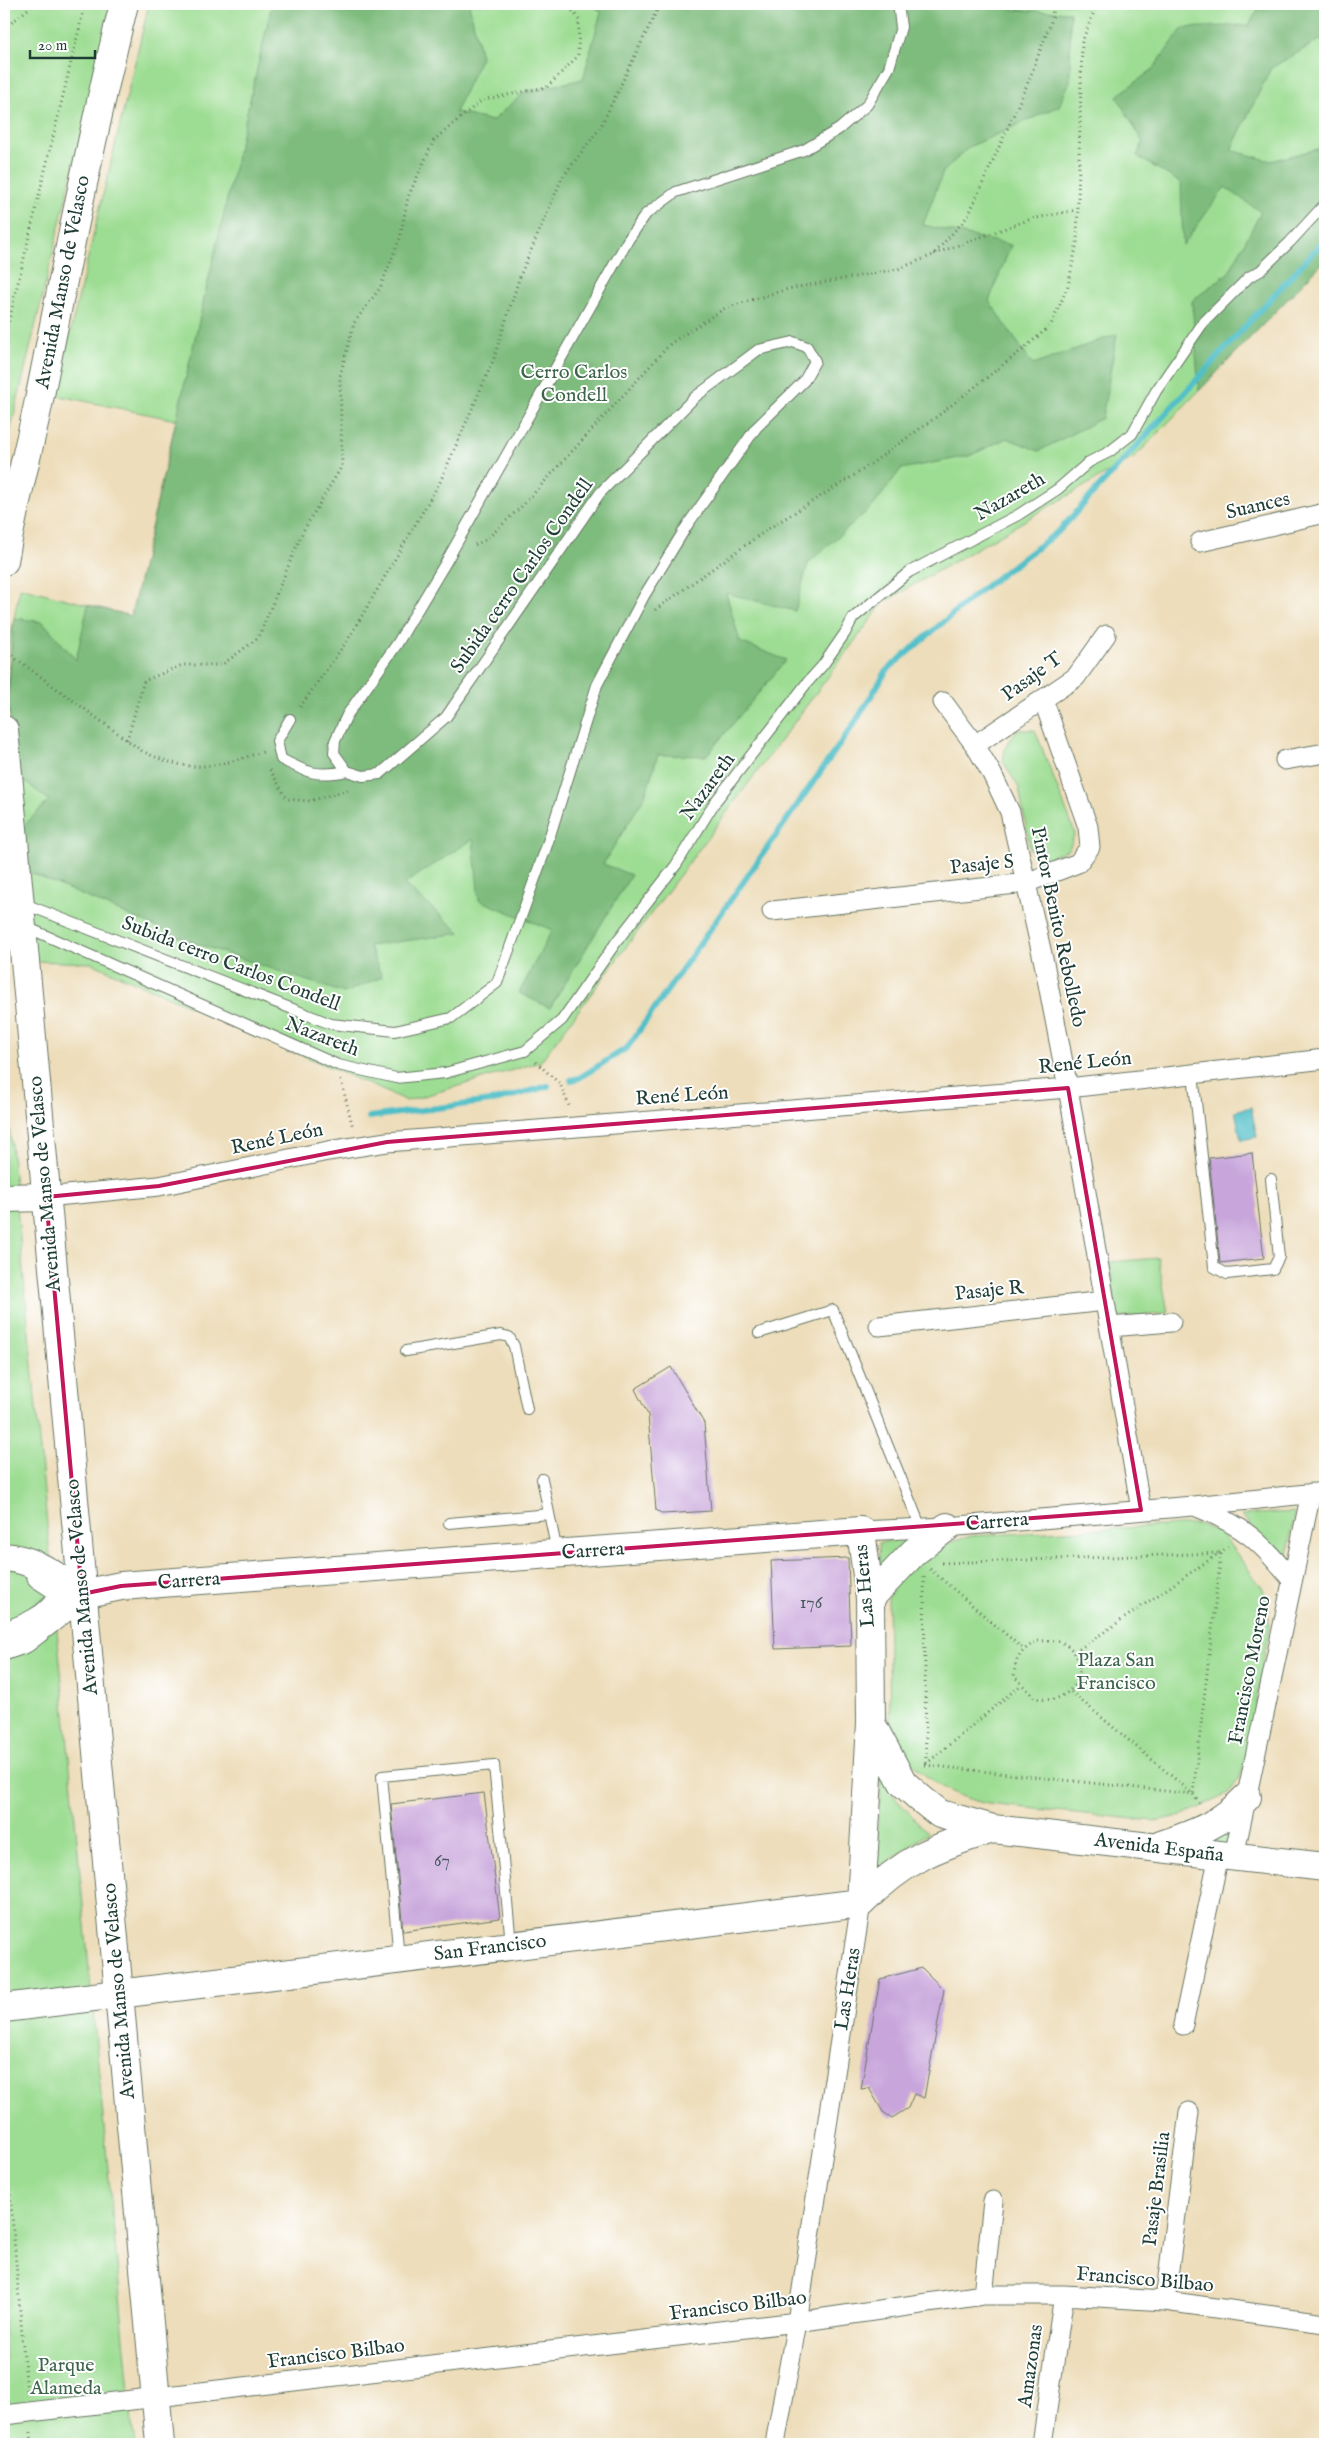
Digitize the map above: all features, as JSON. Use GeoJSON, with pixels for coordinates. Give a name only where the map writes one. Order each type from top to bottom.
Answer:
{"type":"FeatureCollection","features":[{"type":"Feature","properties":{"kind":"main road","name":"Avenida Manso de Velasco"},"geometry":{"type":"LineString","coordinates":[[4,561],[10,523],[30,445],[95,122],[124,4]]}},
{"type":"Feature","properties":{"kind":"main road","name":"Avenida Manso de Velasco"},"geometry":{"type":"LineString","coordinates":[[4,730],[6,774],[160,2444]]}},
{"type":"Feature","properties":{"kind":"main road"},"geometry":{"type":"LineString","coordinates":[[4,1198],[46,1197]]}},
{"type":"Feature","properties":{"kind":"main road","name":"Carrera"},"geometry":{"type":"LineString","coordinates":[[82,1594],[121,1586],[861,1531]]}},
{"type":"Feature","properties":{"kind":"main road","name":"Las Heras"},"geometry":{"type":"LineString","coordinates":[[861,1531],[870,1598],[871,1723],[862,1903]]}},
{"type":"Feature","properties":{"kind":"main road"},"geometry":{"type":"LineString","coordinates":[[870,1598],[927,1543]]}},
{"type":"Feature","properties":{"kind":"main road"},"geometry":{"type":"LineString","coordinates":[[4,1557],[23,1560],[47,1569],[82,1594],[24,1639],[4,1646]]}},
{"type":"Feature","properties":{"kind":"main road","name":"Avenida España"},"geometry":{"type":"LineString","coordinates":[[871,1723],[903,1783],[940,1814],[993,1829],[1325,1867]]}},
{"type":"Feature","properties":{"kind":"main road"},"geometry":{"type":"LineString","coordinates":[[1155,1847],[1224,1819],[1247,1796]]}},
{"type":"Feature","properties":{"kind":"main road","name":"Avenida España"},"geometry":{"type":"LineString","coordinates":[[862,1903],[885,1879],[914,1858],[951,1842],[993,1829]]}},
{"type":"Feature","properties":{"kind":"main road","name":"San Francisco"},"geometry":{"type":"LineString","coordinates":[[4,2008],[119,1992],[862,1903]]}},
{"type":"Feature","properties":{"kind":"street","name":"Suances"},"geometry":{"type":"LineString","coordinates":[[1200,542],[1325,514]]}},
{"type":"Feature","properties":{"kind":"street","name":"Pasaje T"},"geometry":{"type":"LineString","coordinates":[[974,745],[1076,677],[1106,635]]}},
{"type":"Feature","properties":{"kind":"street","name":"Pasaje S"},"geometry":{"type":"LineString","coordinates":[[772,911],[1026,883],[1078,863],[1090,846],[1088,827],[1043,699]]}},
{"type":"Feature","properties":{"kind":"street","name":"Pintor Benito Rebolledo"},"geometry":{"type":"LineString","coordinates":[[943,702],[992,774],[1010,812],[1068,1088],[1141,1510]]}},
{"type":"Feature","properties":{"kind":"street"},"geometry":{"type":"LineString","coordinates":[[1285,760],[1325,753]]}},
{"type":"Feature","properties":{"kind":"street","name":"René León"},"geometry":{"type":"LineString","coordinates":[[46,1197],[159,1186],[358,1146],[1068,1088],[1325,1059]]}},
{"type":"Feature","properties":{"kind":"street","name":"Pasaje R"},"geometry":{"type":"LineString","coordinates":[[879,1326],[1105,1301]]}},
{"type":"Feature","properties":{"kind":"street"},"geometry":{"type":"LineString","coordinates":[[1110,1327],[1171,1322]]}},
{"type":"Feature","properties":{"kind":"street","name":"Carrera"},"geometry":{"type":"LineString","coordinates":[[861,1531],[927,1543],[1141,1510],[1318,1492]]}},
{"type":"Feature","properties":{"kind":"street","name":"Francisco Moreno"},"geometry":{"type":"LineString","coordinates":[[1227,1856],[1247,1796],[1291,1579],[1318,1492]]}},
{"type":"Feature","properties":{"kind":"street","name":"Carrera"},"geometry":{"type":"LineString","coordinates":[[1193,1506],[1227,1519],[1247,1532],[1268,1550],[1291,1579]]}},
{"type":"Feature","properties":{"kind":"street"},"geometry":{"type":"LineString","coordinates":[[4,1570],[37,1578],[54,1589],[57,1595],[55,1602],[40,1615],[4,1631]]}},
{"type":"Feature","properties":{"kind":"street"},"geometry":{"type":"LineString","coordinates":[[1183,2025],[1227,1856]]}},
{"type":"Feature","properties":{"kind":"street","name":"Las Heras"},"geometry":{"type":"LineString","coordinates":[[775,2444],[797,2322],[862,1903]]}},
{"type":"Feature","properties":{"kind":"street","name":"Pasaje Brasilia"},"geometry":{"type":"LineString","coordinates":[[1165,2301],[1190,2112]]}},
{"type":"Feature","properties":{"kind":"street"},"geometry":{"type":"LineString","coordinates":[[983,2295],[993,2201]]}},
{"type":"Feature","properties":{"kind":"street","name":"Francisco Bilbao"},"geometry":{"type":"LineString","coordinates":[[4,2415],[797,2322],[983,2295],[1064,2295],[1165,2301],[1325,2323]]}},
{"type":"Feature","properties":{"kind":"street","name":"Amazonas"},"geometry":{"type":"LineString","coordinates":[[1042,2444],[1064,2295]]}},
{"type":"Feature","properties":{"kind":"lane"},"geometry":{"type":"LineString","coordinates":[[290,719],[277,741],[282,758],[303,771],[326,776],[347,771],[334,754],[335,740],[347,715],[397,644],[446,562],[628,240],[646,214],[676,192],[804,150],[839,129],[867,105],[889,68],[901,28],[898,4]]}},
{"type":"Feature","properties":{"kind":"lane","name":"Nazareth"},"geometry":{"type":"LineString","coordinates":[[20,913],[338,1065],[396,1078],[445,1073],[525,1051],[562,1020],[617,941],[676,865],[714,802],[823,665],[853,618],[909,572],[1018,515],[1058,490],[1089,462],[1109,452],[1132,434],[1156,391],[1203,323],[1249,277],[1260,271],[1290,242],[1325,204]]}},
{"type":"Feature","properties":{"kind":"lane","name":"Subida cerro Carlos Condell"},"geometry":{"type":"LineString","coordinates":[[20,913],[331,1024],[396,1031],[451,1018],[497,982],[546,845],[597,685],[623,633],[688,524],[756,428],[804,381],[816,362],[806,347],[793,342],[758,350],[695,397],[600,493],[446,717],[380,774],[363,776],[347,771]]}},
{"type":"Feature","properties":{"kind":"lane"},"geometry":{"type":"LineString","coordinates":[[1193,1074],[1214,1267],[1227,1274],[1273,1269],[1279,1257],[1271,1179]]}},
{"type":"Feature","properties":{"kind":"lane"},"geometry":{"type":"LineString","coordinates":[[759,1333],[833,1310],[927,1543]]}},
{"type":"Feature","properties":{"kind":"lane"},"geometry":{"type":"LineString","coordinates":[[406,1351],[500,1335],[509,1337],[514,1346],[527,1409]]}},
{"type":"Feature","properties":{"kind":"lane"},"geometry":{"type":"LineString","coordinates":[[542,1479],[557,1553]]}},
{"type":"Feature","properties":{"kind":"lane"},"geometry":{"type":"LineString","coordinates":[[449,1523],[549,1514]]}},
{"type":"Feature","properties":{"kind":"lane"},"geometry":{"type":"LineString","coordinates":[[399,1959],[382,1776],[494,1765],[511,1945]]}},
{"type":"Feature","properties":{"kind":"path"},"geometry":{"type":"LineString","coordinates":[[4,29],[34,4]]}},
{"type":"Feature","properties":{"kind":"path"},"geometry":{"type":"LineString","coordinates":[[4,341],[85,4]]}},
{"type":"Feature","properties":{"kind":"path"},"geometry":{"type":"LineString","coordinates":[[126,740],[144,681],[182,665],[222,665],[258,638],[303,531],[342,466],[340,376],[354,322],[380,288],[400,238],[408,197],[434,140],[482,100],[546,87],[578,56],[580,20],[568,4]]}},
{"type":"Feature","properties":{"kind":"path"},"geometry":{"type":"LineString","coordinates":[[290,719],[350,638],[440,482],[493,362],[520,276],[562,178],[600,128],[660,4]]}},
{"type":"Feature","properties":{"kind":"path"},"geometry":{"type":"LineString","coordinates":[[933,255],[968,216],[1026,85],[1052,19],[1053,4]]}},
{"type":"Feature","properties":{"kind":"path"},"geometry":{"type":"LineString","coordinates":[[623,633],[768,529],[861,471],[939,415],[1027,346],[1050,325],[1068,286],[1077,242],[1082,42],[1097,4]]}},
{"type":"Feature","properties":{"kind":"path"},"geometry":{"type":"LineString","coordinates":[[446,562],[493,533],[524,504],[671,343],[725,308],[788,289],[898,270],[1031,219],[1077,210]]}},
{"type":"Feature","properties":{"kind":"path"},"geometry":{"type":"LineString","coordinates":[[4,650],[126,740],[142,751],[165,762],[190,768],[216,766],[266,751]]}},
{"type":"Feature","properties":{"kind":"path"},"geometry":{"type":"LineString","coordinates":[[525,1051],[560,1084],[577,1127]]}},
{"type":"Feature","properties":{"kind":"path"},"geometry":{"type":"LineString","coordinates":[[338,1065],[358,1146]]}},
{"type":"Feature","properties":{"kind":"path"},"geometry":{"type":"LineString","coordinates":[[927,1543],[1221,1553]]}},
{"type":"Feature","properties":{"kind":"path"},"geometry":{"type":"LineString","coordinates":[[927,1543],[1023,1649]]}},
{"type":"Feature","properties":{"kind":"path"},"geometry":{"type":"LineString","coordinates":[[926,1764],[927,1543]]}},
{"type":"Feature","properties":{"kind":"path"},"geometry":{"type":"LineString","coordinates":[[1075,1652],[1221,1553]]}},
{"type":"Feature","properties":{"kind":"path"},"geometry":{"type":"LineString","coordinates":[[1193,1794],[1221,1553]]}},
{"type":"Feature","properties":{"kind":"path"},"geometry":{"type":"LineString","coordinates":[[1038,1641],[1060,1641],[1075,1652],[1080,1660],[1079,1677],[1070,1691],[1053,1699],[1035,1698],[1014,1676],[1015,1662],[1023,1649],[1038,1641]]}},
{"type":"Feature","properties":{"kind":"path"},"geometry":{"type":"LineString","coordinates":[[903,1783],[1022,1685]]}},
{"type":"Feature","properties":{"kind":"path"},"geometry":{"type":"LineString","coordinates":[[1070,1691],[1193,1794],[1213,1825]]}},
{"type":"Feature","properties":{"kind":"path"},"geometry":{"type":"LineString","coordinates":[[926,1764],[1193,1794]]}},
{"type":"Feature","properties":{"kind":"path"},"geometry":{"type":"LineString","coordinates":[[4,2120],[32,2444]]}},
{"type":"Feature","properties":{"kind":"highlighted area"},"geometry":{"type":"Polygon","coordinates":[[[1068,1088],[1141,1510],[121,1586],[82,1594],[46,1197],[159,1186],[387,1142],[1068,1088]]]}},
{"type":"Feature","properties":{"kind":"green space"},"geometry":{"type":"Polygon","coordinates":[[[4,4],[110,4],[103,43],[4,457],[4,4]]]}},
{"type":"Feature","properties":{"kind":"green space","name":"Cerro Carlos Condell"},"geometry":{"type":"Polygon","coordinates":[[[149,4],[1325,4],[1325,260],[1135,457],[884,602],[540,1062],[407,1101],[91,963],[31,961],[8,700],[10,639],[20,587],[131,616],[176,420],[55,395],[149,4]]]}},
{"type":"Feature","properties":{"kind":"green space","name":"Cerro Carlos Condell"},"geometry":{"type":"Polygon","coordinates":[[[272,4],[469,4],[481,57],[455,112],[492,121],[525,92],[583,79],[601,12],[592,4],[1014,4],[1013,10],[1070,12],[1070,81],[1059,106],[969,147],[943,172],[923,225],[1011,245],[989,301],[1033,365],[1117,334],[1102,418],[1039,451],[1007,438],[969,456],[901,469],[874,505],[808,563],[795,611],[726,593],[740,642],[786,660],[706,756],[658,755],[645,796],[603,864],[631,875],[550,1008],[519,993],[552,930],[479,900],[473,839],[404,884],[461,933],[369,946],[382,977],[344,993],[186,940],[26,871],[22,828],[49,800],[16,775],[8,700],[14,618],[43,622],[76,660],[88,605],[131,616],[272,4]]]}},
{"type":"Feature","properties":{"kind":"green space"},"geometry":{"type":"Polygon","coordinates":[[[1261,4],[1325,4],[1325,37],[1271,68],[1231,150],[1271,161],[1325,147],[1325,260],[1199,391],[1192,301],[1229,272],[1261,212],[1225,187],[1183,245],[1181,183],[1137,156],[1143,143],[1117,96],[1152,70],[1183,28],[1249,25],[1261,4]]]}},
{"type":"Feature","properties":{"kind":"green space"},"geometry":{"type":"Polygon","coordinates":[[[1017,730],[1035,730],[1075,833],[1069,849],[1040,861],[1030,849],[1019,788],[1003,762],[1005,748],[1017,730]]]}},
{"type":"Feature","properties":{"kind":"green space","name":"Parque Alameda"},"geometry":{"type":"Polygon","coordinates":[[[4,1069],[134,2444],[4,2444],[4,1069]]]}},
{"type":"Feature","properties":{"kind":"green space"},"geometry":{"type":"Polygon","coordinates":[[[1158,1258],[1168,1313],[1117,1318],[1110,1262],[1158,1258]]]}},
{"type":"Feature","properties":{"kind":"green space"},"geometry":{"type":"Polygon","coordinates":[[[1294,1512],[1287,1563],[1241,1515],[1294,1512]]]}},
{"type":"Feature","properties":{"kind":"green space","name":"Plaza San Francisco"},"geometry":{"type":"Polygon","coordinates":[[[1198,1524],[1222,1534],[1263,1589],[1269,1606],[1269,1628],[1247,1758],[1239,1779],[1228,1794],[1181,1816],[1154,1821],[988,1804],[972,1800],[942,1787],[928,1778],[905,1755],[890,1725],[888,1597],[900,1577],[951,1542],[971,1536],[1198,1524]]]}},
{"type":"Feature","properties":{"kind":"green space"},"geometry":{"type":"Polygon","coordinates":[[[907,1538],[880,1567],[879,1543],[907,1538]]]}},
{"type":"Feature","properties":{"kind":"green space"},"geometry":{"type":"Polygon","coordinates":[[[881,1778],[896,1799],[928,1833],[874,1872],[881,1778]]]}},
{"type":"Feature","properties":{"kind":"green space"},"geometry":{"type":"Polygon","coordinates":[[[1231,1825],[1227,1848],[1199,1844],[1231,1825]]]}},
{"type":"Feature","properties":{"kind":"water"},"geometry":{"type":"Polygon","coordinates":[[[1251,1107],[1257,1137],[1241,1140],[1235,1111],[1251,1107]]]}},
{"type":"Feature","properties":{"kind":"building"},"geometry":{"type":"Polygon","coordinates":[[[1252,1153],[1264,1258],[1220,1263],[1209,1158],[1252,1153]]]}},
{"type":"Feature","properties":{"kind":"building"},"geometry":{"type":"Polygon","coordinates":[[[671,1367],[704,1423],[711,1511],[663,1514],[656,1510],[648,1415],[635,1389],[671,1367]]]}},
{"type":"Feature","properties":{"kind":"building"},"geometry":{"type":"Polygon","coordinates":[[[848,1558],[851,1646],[775,1649],[771,1561],[848,1558]]]}},
{"type":"Feature","properties":{"kind":"building"},"geometry":{"type":"Polygon","coordinates":[[[484,1793],[500,1918],[403,1931],[391,1804],[484,1793]]]}},
{"type":"Feature","properties":{"kind":"building"},"geometry":{"type":"Polygon","coordinates":[[[922,1968],[944,1990],[924,2098],[914,2094],[908,2108],[892,2118],[883,2112],[869,2088],[861,2089],[880,1979],[922,1968]]]}},
{"type":"Feature","properties":{"kind":"waterway"},"geometry":{"type":"LineString","coordinates":[[571,1080],[579,1078],[627,1048],[856,721],[887,670],[982,589],[1059,531],[1325,239]]}},
{"type":"Feature","properties":{"kind":"waterway"},"geometry":{"type":"LineString","coordinates":[[369,1117],[498,1100],[548,1086]]}}]}
